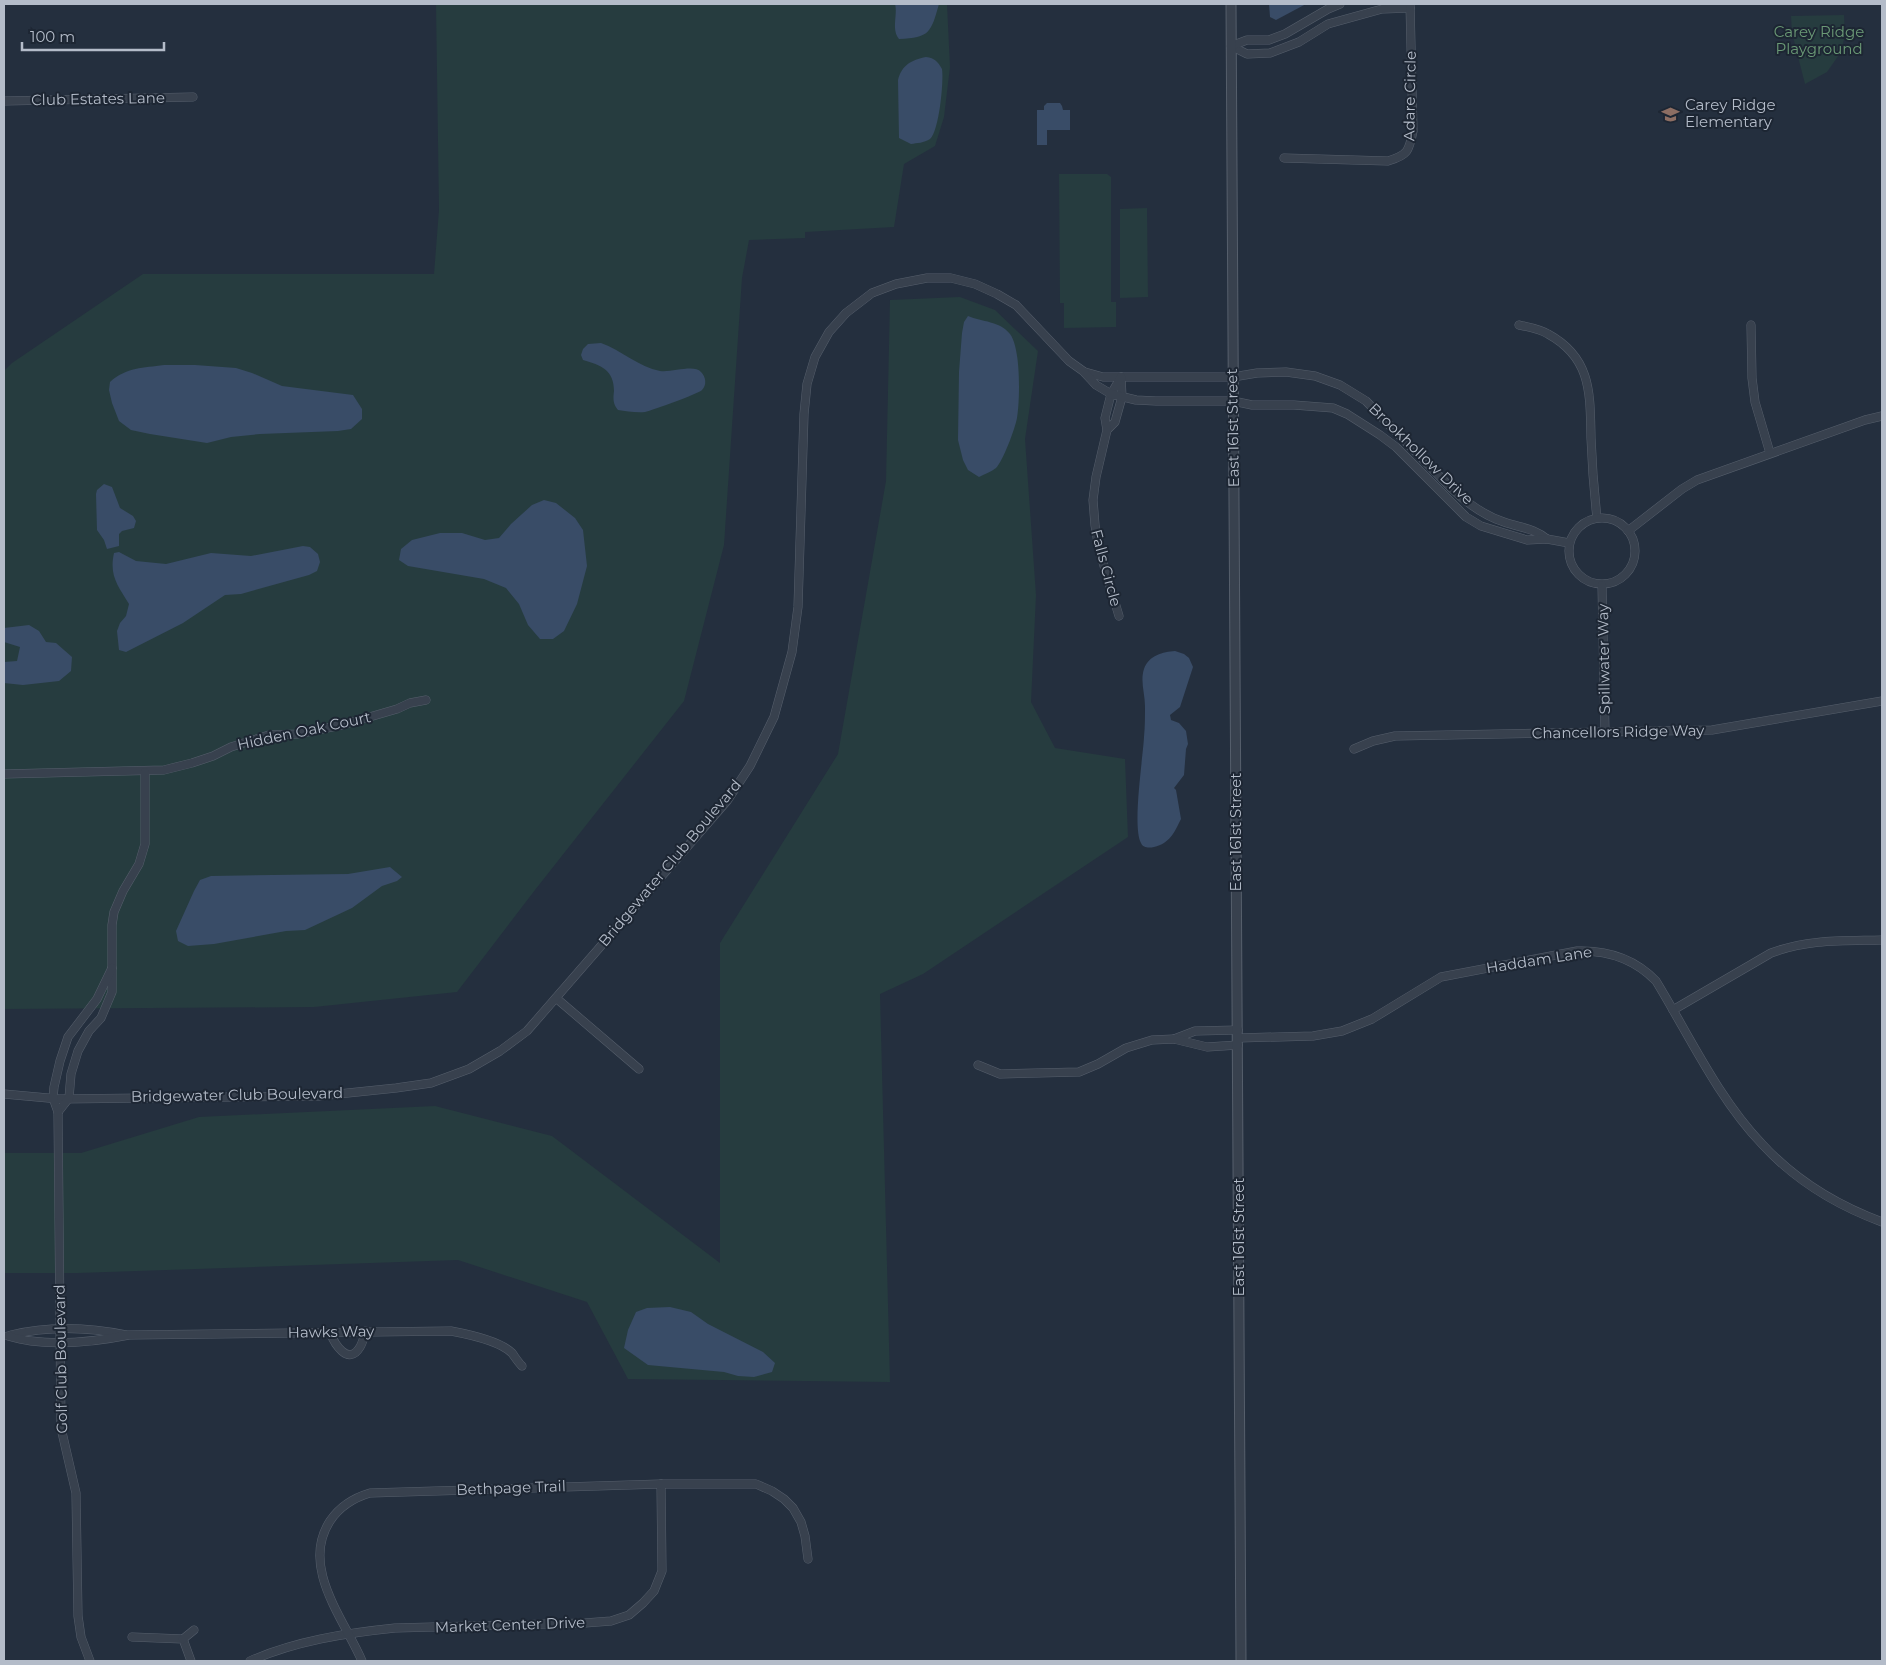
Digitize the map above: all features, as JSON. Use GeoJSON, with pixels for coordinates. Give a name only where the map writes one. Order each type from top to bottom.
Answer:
{"type":"FeatureCollection","features":[{"type":"Feature","properties":{"kind":"street","name":"East 161st Street"},"geometry":{"type":"LineString","coordinates":[[1231,4],[1241,1661]]}},
{"type":"Feature","properties":{"kind":"street"},"geometry":{"type":"LineString","coordinates":[[1231,46],[1247,40],[1269,40],[1277,37],[1340,4]]}},
{"type":"Feature","properties":{"kind":"street"},"geometry":{"type":"LineString","coordinates":[[1231,46],[1247,54],[1270,53],[1299,42],[1328,24],[1382,10],[1410,6]]}},
{"type":"Feature","properties":{"kind":"street","name":"Adare Circle"},"geometry":{"type":"LineString","coordinates":[[1284,158],[1388,161],[1402,156],[1410,148],[1413,131],[1410,6]]}},
{"type":"Feature","properties":{"kind":"street","name":"Club Estates Lane"},"geometry":{"type":"LineString","coordinates":[[4,101],[193,97]]}},
{"type":"Feature","properties":{"kind":"street","name":"Bridgewater Club Boulevard"},"geometry":{"type":"LineString","coordinates":[[4,1094],[53,1098],[319,1096],[431,1082],[469,1069],[500,1051],[526,1031],[727,801],[750,766],[774,717],[792,652],[798,607],[804,414],[807,384],[815,357],[829,332],[846,313],[872,293],[896,284],[928,278],[951,278],[975,284],[998,294],[1016,305],[1070,361],[1096,385],[1111,394],[1156,401],[1233,401]]}},
{"type":"Feature","properties":{"kind":"street"},"geometry":{"type":"LineString","coordinates":[[1519,325],[1547,333],[1566,346],[1578,360],[1587,378],[1590,397],[1592,479],[1596,518]]}},
{"type":"Feature","properties":{"kind":"street"},"geometry":{"type":"LineString","coordinates":[[1751,325],[1752,378],[1755,402],[1770,452]]}},
{"type":"Feature","properties":{"kind":"street","name":"Bridgewater Club Boulevard"},"geometry":{"type":"LineString","coordinates":[[1083,371],[1103,377],[1233,377]]}},
{"type":"Feature","properties":{"kind":"street","name":"Brookhollow Drive"},"geometry":{"type":"LineString","coordinates":[[1233,377],[1256,372],[1286,372],[1315,376],[1340,385],[1366,401],[1466,501],[1492,517],[1503,522],[1538,531],[1547,539]]}},
{"type":"Feature","properties":{"kind":"street","name":"Falls Circle"},"geometry":{"type":"LineString","coordinates":[[1119,616],[1099,550],[1094,513],[1096,476],[1107,430],[1105,418],[1111,394],[1121,377]]}},
{"type":"Feature","properties":{"kind":"street","name":"Falls Circle"},"geometry":{"type":"LineString","coordinates":[[1107,430],[1115,422],[1122,397],[1121,377]]}},
{"type":"Feature","properties":{"kind":"street","name":"Brookhollow Drive"},"geometry":{"type":"LineString","coordinates":[[1233,401],[1252,405],[1294,405],[1333,408],[1347,414],[1396,447],[1466,517],[1481,526],[1527,540],[1547,539],[1570,544]]}},
{"type":"Feature","properties":{"kind":"street"},"geometry":{"type":"LineString","coordinates":[[1628,531],[1682,489],[1697,480],[1770,452],[1882,416]]}},
{"type":"Feature","properties":{"kind":"street"},"geometry":{"type":"LineString","coordinates":[[1596,518],[1614,520],[1628,531],[1635,548],[1635,557],[1632,566],[1620,580],[1602,585],[1586,580],[1579,575],[1570,561],[1570,544],[1576,530],[1582,524],[1596,518]]}},
{"type":"Feature","properties":{"kind":"street","name":"Spillwater Way"},"geometry":{"type":"LineString","coordinates":[[1602,585],[1606,732]]}},
{"type":"Feature","properties":{"kind":"street","name":"Hidden Oak Court"},"geometry":{"type":"LineString","coordinates":[[4,774],[145,772],[164,770],[192,763],[231,747],[269,736],[297,734],[342,725],[397,709],[410,703],[426,700]]}},
{"type":"Feature","properties":{"kind":"street","name":"Chancellors Ridge Way"},"geometry":{"type":"LineString","coordinates":[[1354,749],[1373,741],[1394,736],[1712,730],[1882,701]]}},
{"type":"Feature","properties":{"kind":"street","name":"Golf Club Boulevard"},"geometry":{"type":"LineString","coordinates":[[69,1098],[74,1062],[89,1031],[101,1018],[110,1000],[113,983],[112,925],[114,912],[123,891],[139,864],[145,844],[145,772]]}},
{"type":"Feature","properties":{"kind":"street"},"geometry":{"type":"LineString","coordinates":[[1673,1010],[1771,953],[1784,948],[1814,942],[1882,940]]}},
{"type":"Feature","properties":{"kind":"street","name":"Haddam Lane"},"geometry":{"type":"LineString","coordinates":[[1238,1038],[1313,1036],[1342,1032],[1372,1020],[1442,977],[1577,951],[1594,950],[1611,953],[1631,961],[1645,970],[1656,981],[1718,1086],[1740,1119],[1761,1144],[1787,1168],[1815,1189],[1860,1214],[1882,1222]]}},
{"type":"Feature","properties":{"kind":"street","name":"Golf Club Boulevard"},"geometry":{"type":"LineString","coordinates":[[90,1661],[81,1637],[78,1616],[76,1493],[61,1428],[58,1112],[53,1098],[57,1074],[68,1037],[102,991],[112,968]]}},
{"type":"Feature","properties":{"kind":"street"},"geometry":{"type":"LineString","coordinates":[[556,998],[639,1069]]}},
{"type":"Feature","properties":{"kind":"street"},"geometry":{"type":"LineString","coordinates":[[80,1022],[89,1031]]}},
{"type":"Feature","properties":{"kind":"street"},"geometry":{"type":"LineString","coordinates":[[1174,1039],[1195,1031],[1238,1038]]}},
{"type":"Feature","properties":{"kind":"street"},"geometry":{"type":"LineString","coordinates":[[978,1065],[1000,1074],[1080,1072],[1135,1045],[1152,1040],[1174,1039],[1207,1047],[1238,1038]]}},
{"type":"Feature","properties":{"kind":"street"},"geometry":{"type":"LineString","coordinates":[[58,1112],[69,1098]]}},
{"type":"Feature","properties":{"kind":"street","name":"Hawks Way"},"geometry":{"type":"LineString","coordinates":[[6,1336],[31,1330],[95,1329],[129,1335]]}},
{"type":"Feature","properties":{"kind":"street","name":"Hawks Way"},"geometry":{"type":"LineString","coordinates":[[6,1336],[30,1341],[60,1342],[96,1341],[129,1335],[430,1330],[467,1334],[498,1345],[510,1352],[522,1366]]}},
{"type":"Feature","properties":{"kind":"street"},"geometry":{"type":"LineString","coordinates":[[330,1332],[336,1346],[342,1352],[348,1354],[360,1347],[366,1331]]}},
{"type":"Feature","properties":{"kind":"street","name":"Bethpage Trail"},"geometry":{"type":"LineString","coordinates":[[362,1661],[323,1578],[319,1558],[322,1539],[328,1524],[338,1509],[354,1498],[375,1492],[744,1483],[765,1487],[784,1499],[793,1508],[801,1522],[808,1559]]}},
{"type":"Feature","properties":{"kind":"street","name":"Market Center Drive"},"geometry":{"type":"LineString","coordinates":[[250,1661],[294,1645],[348,1634],[395,1628],[585,1623],[611,1621],[628,1615],[654,1591],[662,1571],[661,1484]]}},
{"type":"Feature","properties":{"kind":"street"},"geometry":{"type":"LineString","coordinates":[[132,1638],[183,1639],[194,1630]]}},
{"type":"Feature","properties":{"kind":"street"},"geometry":{"type":"LineString","coordinates":[[183,1639],[191,1661]]}},
{"type":"Feature","properties":{"kind":"green space"},"geometry":{"type":"Polygon","coordinates":[[[436,4],[947,4],[950,67],[944,117],[935,146],[904,164],[894,227],[805,232],[805,238],[749,240],[742,278],[724,545],[684,701],[457,992],[314,1007],[4,1009],[4,371],[12,363],[143,274],[434,274],[439,210],[436,4]]]}},
{"type":"Feature","properties":{"kind":"green space","name":"Carey Ridge Playground"},"geometry":{"type":"Polygon","coordinates":[[[1844,15],[1845,35],[1841,52],[1827,72],[1805,84],[1792,33],[1791,16],[1844,15]]]}},
{"type":"Feature","properties":{"kind":"green space"},"geometry":{"type":"Polygon","coordinates":[[[1059,174],[1107,174],[1111,177],[1111,302],[1116,302],[1116,327],[1064,328],[1064,303],[1060,303],[1059,174]]]}},
{"type":"Feature","properties":{"kind":"green space"},"geometry":{"type":"Polygon","coordinates":[[[1147,208],[1148,297],[1120,298],[1120,209],[1147,208]]]}},
{"type":"Feature","properties":{"kind":"green space"},"geometry":{"type":"Polygon","coordinates":[[[960,297],[995,310],[1038,351],[1025,439],[1036,595],[1031,702],[1055,748],[1125,759],[1128,837],[923,974],[880,994],[890,1382],[628,1379],[587,1302],[458,1260],[78,1273],[4,1273],[4,1153],[81,1153],[199,1117],[435,1106],[552,1136],[720,1263],[720,943],[838,754],[886,481],[890,300],[960,297]]]}},
{"type":"Feature","properties":{"kind":"water"},"geometry":{"type":"Polygon","coordinates":[[[895,4],[939,4],[934,21],[928,32],[917,37],[899,39],[895,31],[895,4]]]}},
{"type":"Feature","properties":{"kind":"water"},"geometry":{"type":"Polygon","coordinates":[[[1269,4],[1306,4],[1276,20],[1270,17],[1269,4]]]}},
{"type":"Feature","properties":{"kind":"water"},"geometry":{"type":"Polygon","coordinates":[[[926,57],[936,61],[942,69],[938,117],[936,127],[930,139],[911,144],[899,138],[898,80],[902,70],[908,64],[926,57]]]}},
{"type":"Feature","properties":{"kind":"water"},"geometry":{"type":"Polygon","coordinates":[[[1047,103],[1060,103],[1063,110],[1070,110],[1070,130],[1047,130],[1047,145],[1037,145],[1037,110],[1044,110],[1044,106],[1047,103]]]}},
{"type":"Feature","properties":{"kind":"water"},"geometry":{"type":"Polygon","coordinates":[[[968,316],[996,324],[1010,334],[1014,341],[1019,375],[1019,400],[1014,429],[1002,459],[996,468],[979,477],[968,470],[963,460],[958,440],[959,372],[962,333],[964,322],[968,316]]]}},
{"type":"Feature","properties":{"kind":"water"},"geometry":{"type":"Polygon","coordinates":[[[601,343],[652,369],[660,371],[698,370],[704,376],[705,386],[693,395],[645,412],[618,410],[614,403],[612,378],[609,373],[601,366],[583,360],[581,355],[583,349],[588,344],[601,343]]]}},
{"type":"Feature","properties":{"kind":"water"},"geometry":{"type":"Polygon","coordinates":[[[164,365],[236,368],[282,386],[353,395],[362,409],[362,419],[351,429],[260,434],[231,437],[207,443],[131,430],[119,421],[109,390],[110,382],[129,371],[164,365]]]}},
{"type":"Feature","properties":{"kind":"water"},"geometry":{"type":"Polygon","coordinates":[[[104,484],[112,487],[120,508],[133,516],[136,521],[134,528],[122,531],[119,534],[119,546],[107,549],[104,540],[97,530],[96,494],[97,490],[104,484]]]}},
{"type":"Feature","properties":{"kind":"water"},"geometry":{"type":"Polygon","coordinates":[[[544,500],[556,503],[575,518],[583,530],[587,566],[577,604],[564,631],[553,639],[540,639],[528,625],[519,604],[506,588],[484,579],[408,566],[399,560],[401,549],[412,540],[440,533],[462,533],[485,540],[499,538],[532,505],[544,500]]]}},
{"type":"Feature","properties":{"kind":"water"},"geometry":{"type":"Polygon","coordinates":[[[303,546],[310,547],[318,554],[320,562],[317,571],[309,575],[241,594],[225,595],[183,623],[126,652],[119,650],[117,631],[120,623],[126,616],[129,604],[118,586],[114,574],[114,553],[119,552],[136,561],[166,564],[211,553],[251,556],[303,546]]]}},
{"type":"Feature","properties":{"kind":"water"},"geometry":{"type":"Polygon","coordinates":[[[29,625],[39,631],[46,642],[56,643],[72,657],[71,671],[59,681],[23,685],[4,683],[4,662],[17,661],[20,647],[4,642],[4,628],[29,625]]]}},
{"type":"Feature","properties":{"kind":"water"},"geometry":{"type":"Polygon","coordinates":[[[1175,651],[1189,658],[1193,667],[1180,707],[1170,715],[1171,720],[1179,723],[1186,731],[1188,744],[1184,775],[1174,788],[1176,790],[1181,819],[1168,840],[1159,845],[1146,847],[1141,843],[1138,823],[1145,725],[1143,674],[1146,664],[1153,657],[1161,653],[1175,651]]]}},
{"type":"Feature","properties":{"kind":"water"},"geometry":{"type":"Polygon","coordinates":[[[390,867],[402,877],[397,881],[382,886],[352,908],[305,930],[286,931],[214,944],[188,946],[178,941],[176,931],[194,891],[200,880],[211,876],[348,874],[390,867]]]}},
{"type":"Feature","properties":{"kind":"water"},"geometry":{"type":"Polygon","coordinates":[[[670,1307],[691,1312],[708,1324],[763,1352],[775,1363],[772,1372],[754,1377],[738,1376],[724,1372],[648,1365],[624,1348],[628,1330],[636,1312],[647,1308],[670,1307]]]}},
{"type":"Feature","properties":{"kind":"place","name":"Carey Ridge Elementary"},"geometry":{"type":"Point","coordinates":[1671,114]}}]}
